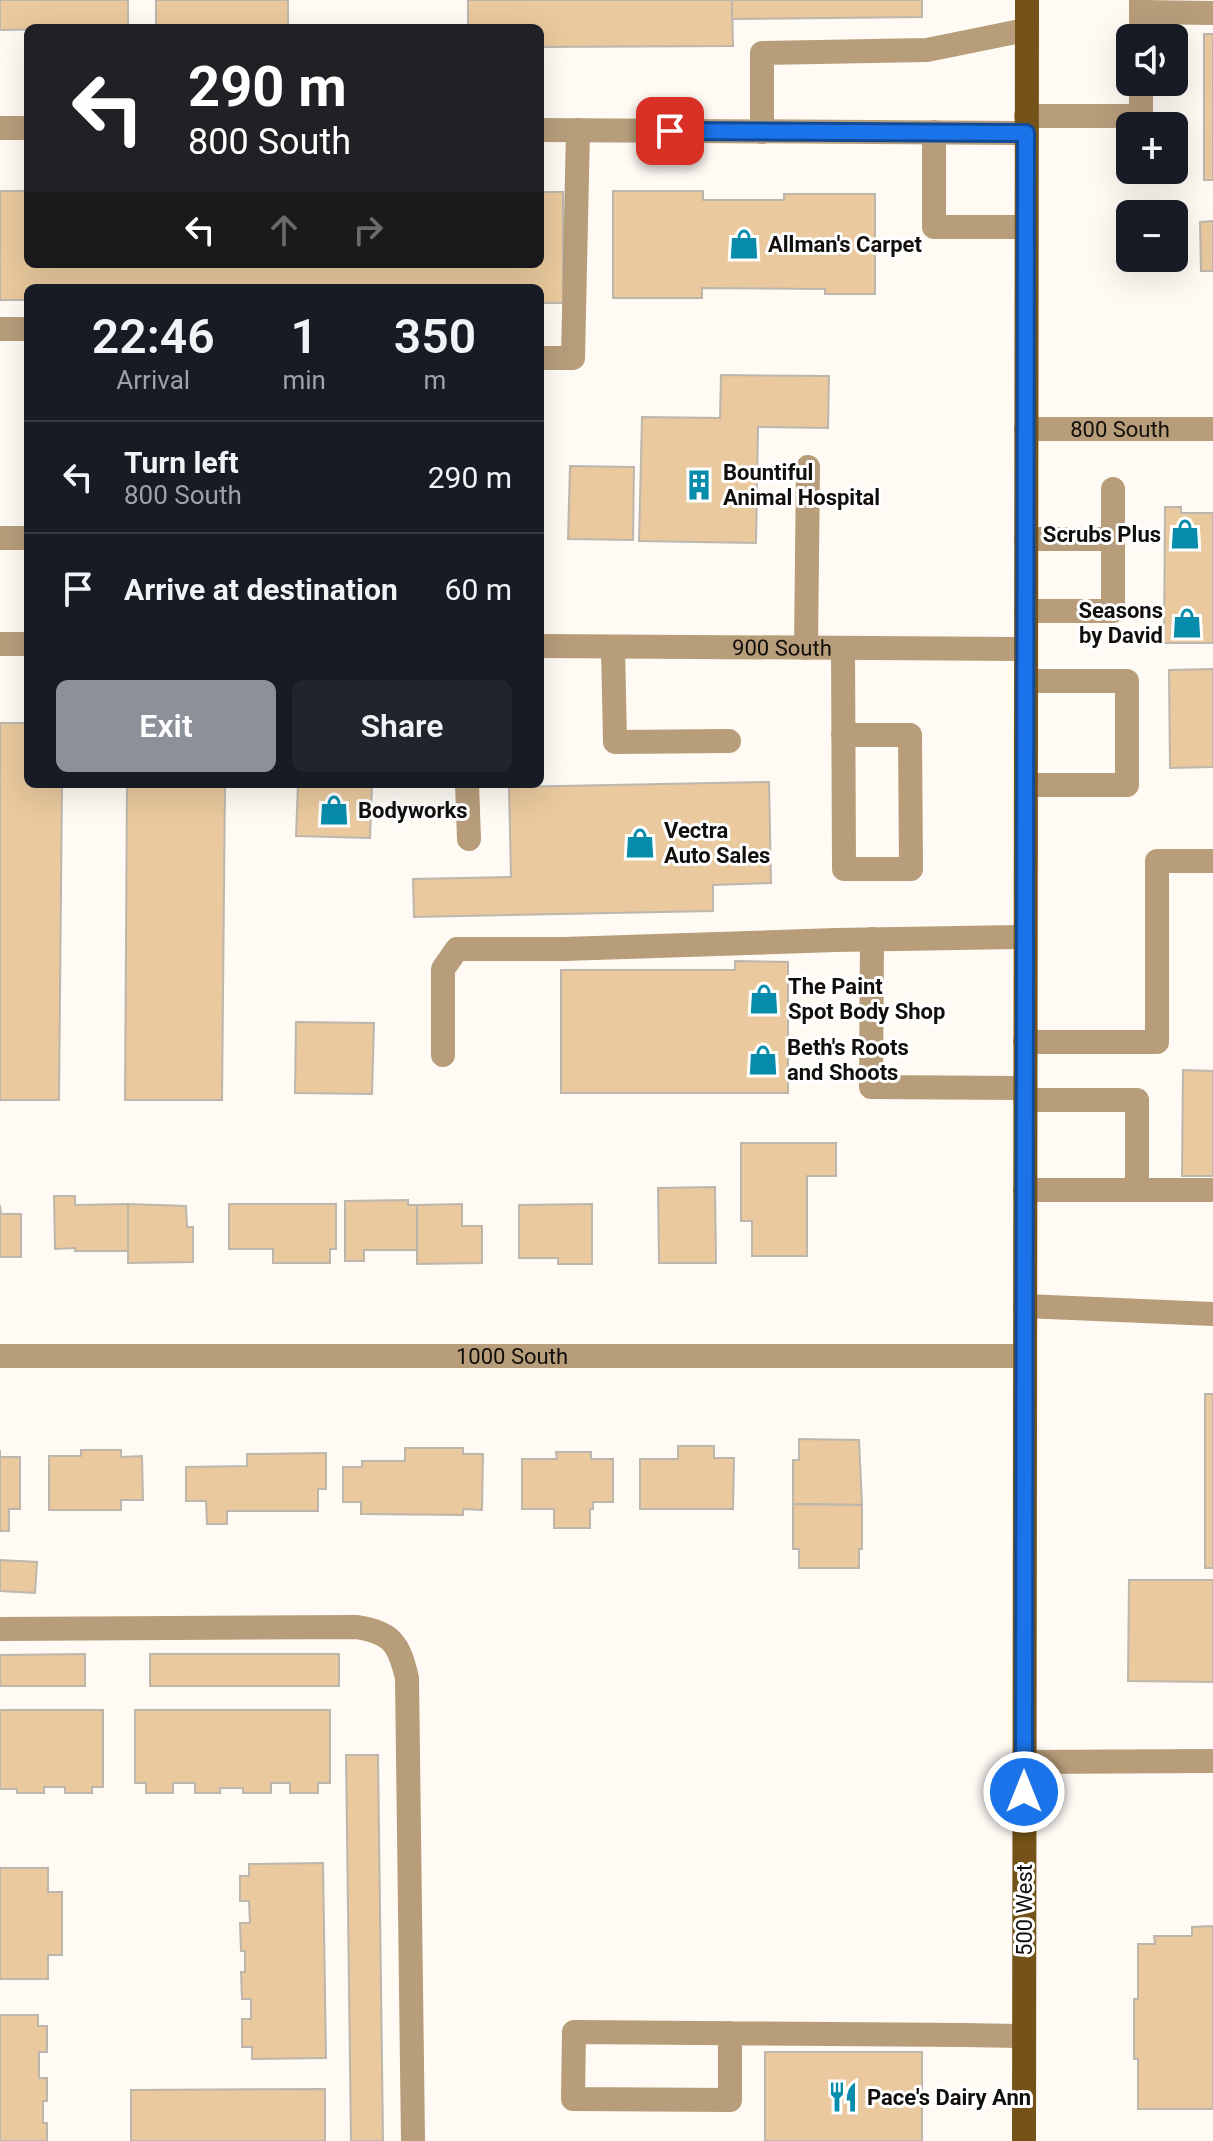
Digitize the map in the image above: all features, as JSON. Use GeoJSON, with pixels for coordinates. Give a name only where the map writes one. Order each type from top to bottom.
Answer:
{"type":"FeatureCollection","features":[{"type":"Feature","properties":{"kind":"main road","name":"500 West"},"geometry":{"type":"LineString","coordinates":[[1024,2141],[1027,0]]}},
{"type":"Feature","properties":{"kind":"street"},"geometry":{"type":"LineString","coordinates":[[1141,6],[1213,13]]}},
{"type":"Feature","properties":{"kind":"street"},"geometry":{"type":"LineString","coordinates":[[762,132],[762,53],[927,50],[1026,30]]}},
{"type":"Feature","properties":{"kind":"street"},"geometry":{"type":"LineString","coordinates":[[544,130],[934,132],[1141,116],[1141,96]]}},
{"type":"Feature","properties":{"kind":"street"},"geometry":{"type":"LineString","coordinates":[[0,128],[24,128]]}},
{"type":"Feature","properties":{"kind":"street"},"geometry":{"type":"LineString","coordinates":[[544,358],[573,358],[578,130]]}},
{"type":"Feature","properties":{"kind":"street"},"geometry":{"type":"LineString","coordinates":[[934,132],[934,227],[1026,227]]}},
{"type":"Feature","properties":{"kind":"street"},"geometry":{"type":"LineString","coordinates":[[0,329],[24,329]]}},
{"type":"Feature","properties":{"kind":"street","name":"800 South"},"geometry":{"type":"LineString","coordinates":[[1026,429],[1213,429]]}},
{"type":"Feature","properties":{"kind":"street"},"geometry":{"type":"LineString","coordinates":[[806,648],[808,467]]}},
{"type":"Feature","properties":{"kind":"street"},"geometry":{"type":"LineString","coordinates":[[1026,611],[1113,611],[1113,489]]}},
{"type":"Feature","properties":{"kind":"street"},"geometry":{"type":"LineString","coordinates":[[0,538],[24,538]]}},
{"type":"Feature","properties":{"kind":"street"},"geometry":{"type":"LineString","coordinates":[[1026,539],[1113,539]]}},
{"type":"Feature","properties":{"kind":"street"},"geometry":{"type":"LineString","coordinates":[[0,644],[24,644]]}},
{"type":"Feature","properties":{"kind":"street","name":"900 South"},"geometry":{"type":"LineString","coordinates":[[544,646],[1026,649]]}},
{"type":"Feature","properties":{"kind":"street"},"geometry":{"type":"LineString","coordinates":[[613,647],[615,742],[729,741]]}},
{"type":"Feature","properties":{"kind":"street"},"geometry":{"type":"LineString","coordinates":[[843,648],[843,735],[844,869],[911,869],[910,735],[843,735]]}},
{"type":"Feature","properties":{"kind":"street"},"geometry":{"type":"LineString","coordinates":[[1026,681],[1127,681],[1127,785],[1026,785]]}},
{"type":"Feature","properties":{"kind":"street"},"geometry":{"type":"LineString","coordinates":[[467,788],[469,839]]}},
{"type":"Feature","properties":{"kind":"street"},"geometry":{"type":"LineString","coordinates":[[1025,1042],[1157,1042],[1157,861],[1213,861]]}},
{"type":"Feature","properties":{"kind":"street"},"geometry":{"type":"LineString","coordinates":[[443,1055],[443,969],[457,949],[1025,937]]}},
{"type":"Feature","properties":{"kind":"street"},"geometry":{"type":"LineString","coordinates":[[872,939],[871,1087],[1137,1100],[1137,1190]]}},
{"type":"Feature","properties":{"kind":"street"},"geometry":{"type":"LineString","coordinates":[[1025,1190],[1213,1190]]}},
{"type":"Feature","properties":{"kind":"street"},"geometry":{"type":"LineString","coordinates":[[1025,1306],[1213,1314]]}},
{"type":"Feature","properties":{"kind":"street","name":"1000 South"},"geometry":{"type":"LineString","coordinates":[[0,1356],[1025,1356]]}},
{"type":"Feature","properties":{"kind":"street"},"geometry":{"type":"LineString","coordinates":[[0,1629],[339,1627],[371,1629],[385,1634],[396,1645],[407,1678],[413,2141]]}},
{"type":"Feature","properties":{"kind":"street"},"geometry":{"type":"LineString","coordinates":[[1024,1762],[1213,1761]]}},
{"type":"Feature","properties":{"kind":"street"},"geometry":{"type":"LineString","coordinates":[[730,2033],[730,2100],[573,2099],[574,2032],[730,2033],[1024,2036]]}},
{"type":"Feature","properties":{"kind":"building"},"geometry":{"type":"Polygon","coordinates":[[[0,0],[128,0],[128,24],[24,24],[24,30],[0,30],[0,0]]]}},
{"type":"Feature","properties":{"kind":"building"},"geometry":{"type":"Polygon","coordinates":[[[156,0],[288,0],[288,24],[156,24],[156,0]]]}},
{"type":"Feature","properties":{"kind":"building"},"geometry":{"type":"Polygon","coordinates":[[[468,0],[732,0],[733,46],[544,47],[544,24],[468,24],[468,0]]]}},
{"type":"Feature","properties":{"kind":"building"},"geometry":{"type":"Polygon","coordinates":[[[732,0],[922,0],[922,17],[732,19],[732,0]]]}},
{"type":"Feature","properties":{"kind":"building"},"geometry":{"type":"Polygon","coordinates":[[[1204,34],[1213,34],[1213,180],[1204,180],[1204,34]]]}},
{"type":"Feature","properties":{"kind":"building"},"geometry":{"type":"Polygon","coordinates":[[[0,191],[24,191],[24,268],[544,268],[544,192],[563,192],[563,303],[544,303],[544,284],[24,284],[24,300],[0,300],[0,191]]]}},
{"type":"Feature","properties":{"kind":"building","name":"Allman's Carpet"},"geometry":{"type":"Polygon","coordinates":[[[613,191],[703,191],[703,200],[784,200],[784,194],[875,194],[875,294],[825,294],[825,289],[702,288],[702,298],[613,298],[613,191]]]}},
{"type":"Feature","properties":{"kind":"building"},"geometry":{"type":"Polygon","coordinates":[[[1213,221],[1213,271],[1201,271],[1200,222],[1213,221]]]}},
{"type":"Feature","properties":{"kind":"building","name":"Bountiful Animal Hospital"},"geometry":{"type":"Polygon","coordinates":[[[721,375],[829,376],[828,428],[758,427],[756,543],[639,541],[642,417],[720,418],[721,375]]]}},
{"type":"Feature","properties":{"kind":"building"},"geometry":{"type":"Polygon","coordinates":[[[570,466],[634,467],[633,540],[568,539],[570,466]]]}},
{"type":"Feature","properties":{"kind":"building"},"geometry":{"type":"Polygon","coordinates":[[[1165,507],[1181,507],[1181,513],[1213,513],[1213,643],[1164,643],[1165,507]]]}},
{"type":"Feature","properties":{"kind":"building"},"geometry":{"type":"Polygon","coordinates":[[[1213,669],[1213,767],[1170,768],[1169,670],[1213,669]]]}},
{"type":"Feature","properties":{"kind":"building"},"geometry":{"type":"Polygon","coordinates":[[[0,723],[24,723],[24,788],[62,788],[59,1100],[0,1100],[0,723]]]}},
{"type":"Feature","properties":{"kind":"building","name":"Vectra Auto Sales"},"geometry":{"type":"Polygon","coordinates":[[[769,782],[771,883],[713,885],[713,911],[414,917],[413,879],[511,877],[509,788],[769,782]]]}},
{"type":"Feature","properties":{"kind":"building"},"geometry":{"type":"Polygon","coordinates":[[[127,788],[225,788],[222,1100],[125,1100],[127,788]]]}},
{"type":"Feature","properties":{"kind":"building","name":"Bodyworks"},"geometry":{"type":"Polygon","coordinates":[[[298,788],[372,788],[370,838],[296,836],[298,788]]]}},
{"type":"Feature","properties":{"kind":"building"},"geometry":{"type":"Polygon","coordinates":[[[735,961],[788,962],[788,1093],[561,1093],[561,970],[735,970],[735,961]]]}},
{"type":"Feature","properties":{"kind":"building"},"geometry":{"type":"Polygon","coordinates":[[[296,1022],[374,1023],[372,1094],[295,1093],[296,1022]]]}},
{"type":"Feature","properties":{"kind":"building"},"geometry":{"type":"Polygon","coordinates":[[[1183,1070],[1213,1071],[1213,1176],[1182,1176],[1183,1070]]]}},
{"type":"Feature","properties":{"kind":"building"},"geometry":{"type":"Polygon","coordinates":[[[741,1143],[836,1143],[836,1176],[807,1176],[807,1256],[752,1256],[752,1221],[741,1221],[741,1143]]]}},
{"type":"Feature","properties":{"kind":"building"},"geometry":{"type":"Polygon","coordinates":[[[715,1187],[716,1263],[659,1263],[658,1188],[715,1187]]]}},
{"type":"Feature","properties":{"kind":"building"},"geometry":{"type":"Polygon","coordinates":[[[54,1196],[75,1196],[75,1205],[128,1204],[128,1251],[55,1249],[54,1196]]]}},
{"type":"Feature","properties":{"kind":"building"},"geometry":{"type":"Polygon","coordinates":[[[408,1200],[408,1205],[417,1205],[417,1250],[364,1250],[364,1261],[345,1261],[345,1201],[408,1200]]]}},
{"type":"Feature","properties":{"kind":"building"},"geometry":{"type":"Polygon","coordinates":[[[128,1204],[186,1206],[187,1227],[193,1227],[193,1262],[128,1263],[128,1204]]]}},
{"type":"Feature","properties":{"kind":"building"},"geometry":{"type":"Polygon","coordinates":[[[229,1204],[336,1204],[336,1249],[330,1249],[330,1263],[273,1263],[273,1249],[229,1249],[229,1204]]]}},
{"type":"Feature","properties":{"kind":"building"},"geometry":{"type":"Polygon","coordinates":[[[462,1204],[462,1226],[482,1226],[482,1263],[417,1264],[417,1205],[462,1204]]]}},
{"type":"Feature","properties":{"kind":"building"},"geometry":{"type":"Polygon","coordinates":[[[592,1204],[592,1264],[558,1264],[558,1258],[519,1258],[519,1205],[592,1204]]]}},
{"type":"Feature","properties":{"kind":"building"},"geometry":{"type":"Polygon","coordinates":[[[0,1205],[1,1214],[21,1214],[21,1257],[0,1257],[0,1205]]]}},
{"type":"Feature","properties":{"kind":"building"},"geometry":{"type":"Polygon","coordinates":[[[1205,1394],[1213,1394],[1213,1568],[1205,1568],[1205,1394]]]}},
{"type":"Feature","properties":{"kind":"building"},"geometry":{"type":"Polygon","coordinates":[[[799,1439],[859,1440],[862,1505],[793,1504],[793,1460],[799,1460],[799,1439]]]}},
{"type":"Feature","properties":{"kind":"building"},"geometry":{"type":"Polygon","coordinates":[[[678,1446],[714,1446],[714,1458],[734,1458],[733,1509],[640,1509],[640,1459],[678,1459],[678,1446]]]}},
{"type":"Feature","properties":{"kind":"building"},"geometry":{"type":"Polygon","coordinates":[[[405,1448],[463,1448],[463,1454],[483,1454],[482,1510],[463,1509],[463,1515],[361,1514],[361,1502],[343,1502],[343,1467],[362,1467],[362,1461],[405,1461],[405,1448]]]}},
{"type":"Feature","properties":{"kind":"building"},"geometry":{"type":"Polygon","coordinates":[[[81,1450],[121,1450],[121,1457],[142,1456],[143,1500],[121,1500],[121,1510],[49,1510],[49,1456],[81,1456],[81,1450]]]}},
{"type":"Feature","properties":{"kind":"building"},"geometry":{"type":"Polygon","coordinates":[[[556,1452],[591,1452],[591,1459],[613,1459],[613,1502],[593,1502],[590,1528],[554,1528],[554,1509],[522,1509],[522,1459],[557,1459],[556,1452]]]}},
{"type":"Feature","properties":{"kind":"building"},"geometry":{"type":"Polygon","coordinates":[[[326,1453],[326,1489],[318,1489],[318,1511],[227,1511],[227,1524],[207,1524],[206,1501],[186,1501],[186,1467],[247,1466],[247,1454],[326,1453]]]}},
{"type":"Feature","properties":{"kind":"building"},"geometry":{"type":"Polygon","coordinates":[[[0,1457],[20,1457],[20,1509],[9,1509],[9,1531],[0,1531],[0,1457]]]}},
{"type":"Feature","properties":{"kind":"building"},"geometry":{"type":"Polygon","coordinates":[[[793,1504],[862,1505],[859,1568],[799,1568],[799,1549],[793,1549],[793,1504]]]}},
{"type":"Feature","properties":{"kind":"building"},"geometry":{"type":"Polygon","coordinates":[[[0,1560],[37,1562],[35,1593],[0,1591],[0,1560]]]}},
{"type":"Feature","properties":{"kind":"building"},"geometry":{"type":"Polygon","coordinates":[[[1129,1580],[1213,1580],[1213,1682],[1128,1681],[1129,1580]]]}},
{"type":"Feature","properties":{"kind":"building"},"geometry":{"type":"Polygon","coordinates":[[[85,1654],[85,1686],[0,1686],[0,1655],[85,1654]]]}},
{"type":"Feature","properties":{"kind":"building"},"geometry":{"type":"Polygon","coordinates":[[[150,1654],[339,1654],[339,1686],[150,1686],[150,1654]]]}},
{"type":"Feature","properties":{"kind":"building"},"geometry":{"type":"Polygon","coordinates":[[[0,1710],[103,1710],[103,1787],[92,1787],[92,1793],[65,1793],[65,1787],[44,1787],[44,1793],[17,1793],[17,1789],[0,1789],[0,1710]]]}},
{"type":"Feature","properties":{"kind":"building"},"geometry":{"type":"Polygon","coordinates":[[[135,1710],[330,1710],[330,1783],[318,1783],[318,1793],[290,1793],[290,1783],[271,1783],[271,1793],[243,1793],[243,1788],[220,1788],[220,1793],[195,1793],[195,1783],[173,1783],[173,1793],[146,1793],[146,1783],[135,1783],[135,1710]]]}},
{"type":"Feature","properties":{"kind":"building"},"geometry":{"type":"Polygon","coordinates":[[[346,1755],[378,1755],[383,2141],[351,2141],[346,1755]]]}},
{"type":"Feature","properties":{"kind":"building"},"geometry":{"type":"Polygon","coordinates":[[[323,1863],[326,2058],[252,2059],[252,2047],[242,2047],[242,2019],[251,2019],[251,1999],[242,1999],[241,1972],[245,1972],[245,1951],[241,1951],[240,1923],[250,1923],[249,1901],[240,1901],[240,1876],[249,1876],[249,1864],[323,1863]]]}},
{"type":"Feature","properties":{"kind":"building"},"geometry":{"type":"Polygon","coordinates":[[[0,1868],[48,1868],[48,1892],[62,1892],[62,1955],[48,1955],[48,1979],[0,1979],[0,1868]]]}},
{"type":"Feature","properties":{"kind":"building"},"geometry":{"type":"Polygon","coordinates":[[[1213,1926],[1213,2109],[1138,2109],[1134,1999],[1138,1999],[1138,1944],[1155,1944],[1154,1936],[1192,1936],[1192,1927],[1213,1926]]]}},
{"type":"Feature","properties":{"kind":"building"},"geometry":{"type":"Polygon","coordinates":[[[0,2015],[38,2015],[38,2026],[47,2026],[47,2052],[39,2052],[39,2078],[47,2078],[43,2123],[47,2123],[47,2141],[0,2141],[0,2015]]]}},
{"type":"Feature","properties":{"kind":"building","name":"Pace's Dairy Ann"},"geometry":{"type":"Polygon","coordinates":[[[765,2052],[922,2052],[922,2141],[765,2141],[765,2052]]]}},
{"type":"Feature","properties":{"kind":"building"},"geometry":{"type":"Polygon","coordinates":[[[325,2089],[325,2141],[131,2141],[131,2090],[325,2089]]]}},
{"type":"Feature","properties":{"kind":"place","name":"Allman's Carpet"},"geometry":{"type":"Point","coordinates":[744,244]}},
{"type":"Feature","properties":{"kind":"place","name":"Bountiful Animal Hospital"},"geometry":{"type":"Point","coordinates":[699,485]}},
{"type":"Feature","properties":{"kind":"place","name":"Scrubs Plus"},"geometry":{"type":"Point","coordinates":[1185,534]}},
{"type":"Feature","properties":{"kind":"place","name":"Seasons by David"},"geometry":{"type":"Point","coordinates":[1187,623]}},
{"type":"Feature","properties":{"kind":"place","name":"Bodyworks"},"geometry":{"type":"Point","coordinates":[334,810]}},
{"type":"Feature","properties":{"kind":"place","name":"Vectra Auto Sales"},"geometry":{"type":"Point","coordinates":[640,843]}},
{"type":"Feature","properties":{"kind":"place","name":"The Paint Spot Body Shop"},"geometry":{"type":"Point","coordinates":[764,999]}},
{"type":"Feature","properties":{"kind":"place","name":"Beth's Roots and Shoots"},"geometry":{"type":"Point","coordinates":[763,1060]}},
{"type":"Feature","properties":{"kind":"place","name":"Pace's Dairy Ann"},"geometry":{"type":"Point","coordinates":[843,2097]}},
{"type":"Feature","properties":{"kind":"route"},"geometry":{"type":"LineString","coordinates":[[670,131],[1026,133],[1024,1792]]}}]}
